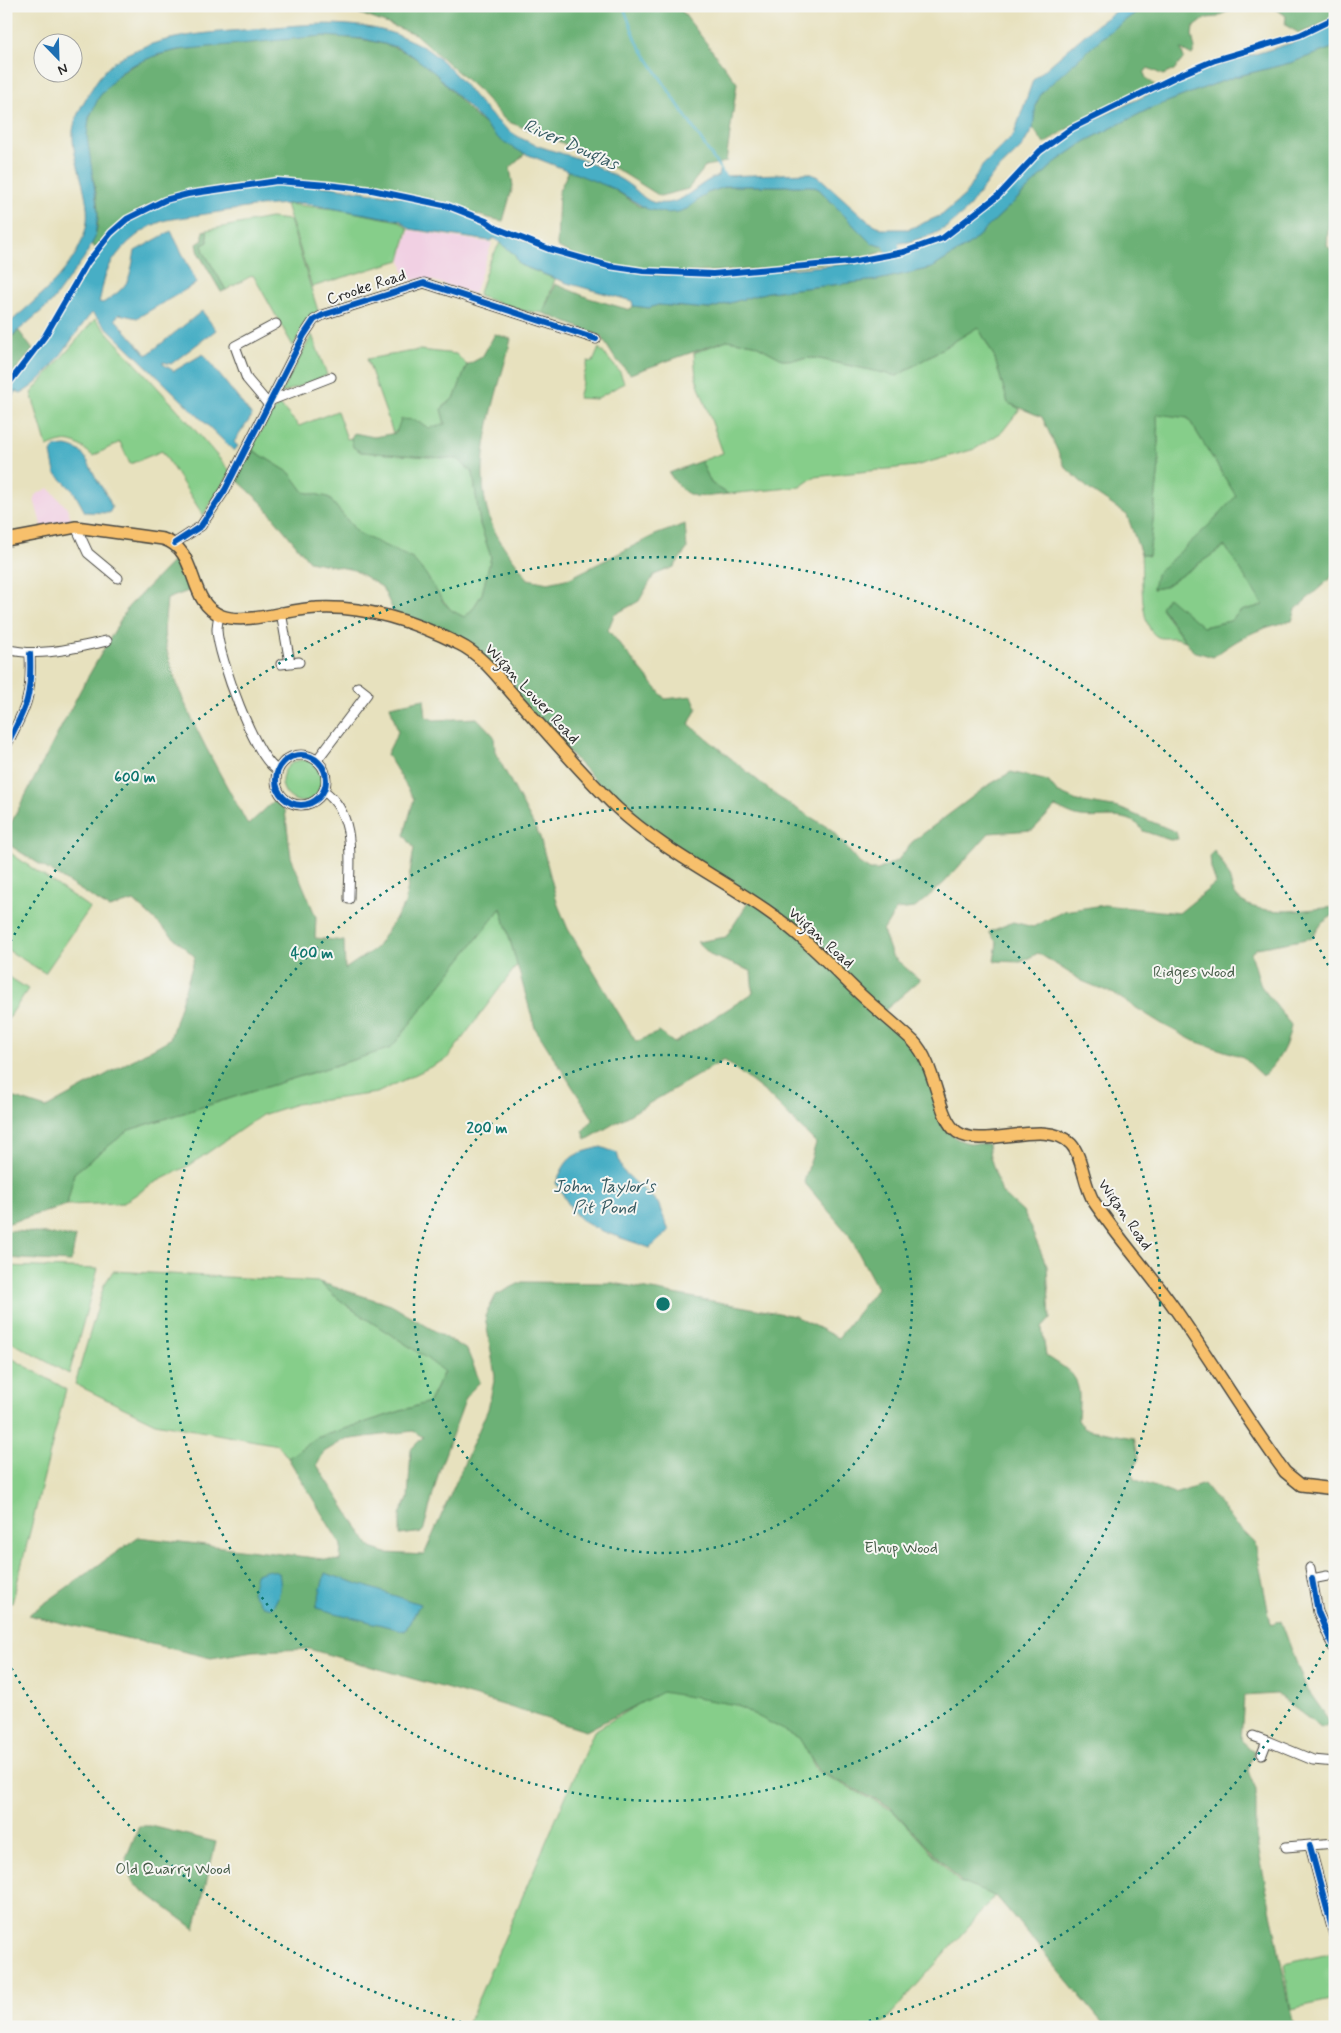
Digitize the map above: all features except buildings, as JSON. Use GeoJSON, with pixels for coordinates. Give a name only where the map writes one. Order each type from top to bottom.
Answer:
{"type":"FeatureCollection","features":[{"type":"Feature","properties":{"kind":"main road"},"geometry":{"type":"LineString","coordinates":[[6,540],[76,527],[136,534],[175,543],[184,554],[200,596],[207,608],[219,615]]}},
{"type":"Feature","properties":{"kind":"main road","name":"Wigan Lower Road"},"geometry":{"type":"LineString","coordinates":[[219,615],[241,618],[318,608],[362,611],[410,624],[461,644],[477,656],[617,808],[653,836],[768,911]]}},
{"type":"Feature","properties":{"kind":"main road","name":"Wigan Road"},"geometry":{"type":"LineString","coordinates":[[768,911],[795,933],[915,1043],[931,1069],[947,1120],[956,1132],[978,1138],[1048,1134],[1062,1137],[1072,1146],[1085,1184],[1093,1200],[1163,1292],[1285,1472],[1301,1485],[1335,1489]]}},
{"type":"Feature","properties":{"kind":"street","name":"Crooke Road"},"geometry":{"type":"LineString","coordinates":[[175,543],[201,526],[225,490],[304,335],[314,320],[329,312],[417,284],[430,284],[596,339]]}},
{"type":"Feature","properties":{"kind":"street"},"geometry":{"type":"LineString","coordinates":[[276,324],[235,346],[247,379],[271,402],[331,377]]}},
{"type":"Feature","properties":{"kind":"street"},"geometry":{"type":"LineString","coordinates":[[76,527],[88,553],[118,578]]}},
{"type":"Feature","properties":{"kind":"street"},"geometry":{"type":"LineString","coordinates":[[281,612],[290,663]]}},
{"type":"Feature","properties":{"kind":"street"},"geometry":{"type":"LineString","coordinates":[[219,615],[217,631],[219,644],[236,700],[264,756],[273,768],[278,770]]}},
{"type":"Feature","properties":{"kind":"street"},"geometry":{"type":"LineString","coordinates":[[6,649],[30,654],[58,651],[107,641]]}},
{"type":"Feature","properties":{"kind":"street"},"geometry":{"type":"LineString","coordinates":[[6,746],[30,694],[30,654]]}},
{"type":"Feature","properties":{"kind":"street"},"geometry":{"type":"LineString","coordinates":[[317,760],[366,694],[358,687]]}},
{"type":"Feature","properties":{"kind":"street"},"geometry":{"type":"LineString","coordinates":[[6,727],[19,720]]}},
{"type":"Feature","properties":{"kind":"street"},"geometry":{"type":"LineString","coordinates":[[303,755],[317,760],[325,771],[326,785],[324,791],[315,801],[307,804],[292,803],[285,799],[277,785],[278,770],[288,758],[295,756],[303,755]]}},
{"type":"Feature","properties":{"kind":"street"},"geometry":{"type":"LineString","coordinates":[[324,791],[337,803],[349,831],[349,899]]}},
{"type":"Feature","properties":{"kind":"street"},"geometry":{"type":"LineString","coordinates":[[1310,1568],[1318,1612],[1335,1651]]}},
{"type":"Feature","properties":{"kind":"street"},"geometry":{"type":"LineString","coordinates":[[1312,1579],[1327,1576]]}},
{"type":"Feature","properties":{"kind":"street"},"geometry":{"type":"LineString","coordinates":[[1253,1736],[1313,1760],[1335,1762]]}},
{"type":"Feature","properties":{"kind":"street"},"geometry":{"type":"LineString","coordinates":[[1262,1754],[1266,1741]]}},
{"type":"Feature","properties":{"kind":"street"},"geometry":{"type":"LineString","coordinates":[[1286,1847],[1335,1844]]}},
{"type":"Feature","properties":{"kind":"street"},"geometry":{"type":"LineString","coordinates":[[1310,1846],[1335,1939]]}},
{"type":"Feature","properties":{"kind":"shaded area"},"geometry":{"type":"Polygon","coordinates":[[[409,230],[492,243],[474,294],[434,281],[420,279],[406,281],[401,260],[409,230]]]}},
{"type":"Feature","properties":{"kind":"shaded area"},"geometry":{"type":"Polygon","coordinates":[[[49,488],[67,508],[72,521],[42,528],[34,499],[35,495],[49,488]]]}},
{"type":"Feature","properties":{"kind":"green space"},"geometry":{"type":"Polygon","coordinates":[[[352,6],[678,6],[737,83],[726,162],[706,166],[688,189],[660,196],[618,170],[556,140],[506,121],[479,91],[415,34],[358,13],[352,6]]]}},
{"type":"Feature","properties":{"kind":"green space"},"geometry":{"type":"Polygon","coordinates":[[[1145,6],[1236,6],[1218,17],[1206,18],[1193,28],[1192,35],[1195,49],[1192,55],[1181,49],[1184,58],[1174,70],[1163,75],[1148,68],[1144,73],[1146,78],[1155,85],[1072,126],[1044,144],[1033,128],[1038,98],[1044,89],[1087,50],[1145,6]]]}},
{"type":"Feature","properties":{"kind":"green space"},"geometry":{"type":"Polygon","coordinates":[[[1272,6],[1335,6],[1335,16],[1314,28],[1299,33],[1285,25],[1286,16],[1272,6]]]}},
{"type":"Feature","properties":{"kind":"green space"},"geometry":{"type":"Polygon","coordinates":[[[323,36],[354,38],[384,44],[412,56],[437,75],[472,113],[499,137],[514,148],[526,153],[510,168],[513,186],[503,221],[430,200],[376,189],[320,183],[265,183],[201,190],[162,200],[147,206],[126,219],[95,248],[92,244],[98,218],[87,129],[89,118],[96,103],[115,78],[130,67],[147,59],[183,49],[323,36]]]}},
{"type":"Feature","properties":{"kind":"green space"},"geometry":{"type":"Polygon","coordinates":[[[1335,47],[1335,216],[1329,219],[1327,246],[1335,253],[1335,574],[1296,609],[1292,621],[1250,634],[1213,657],[1193,651],[1161,607],[1168,597],[1203,627],[1230,621],[1241,611],[1263,605],[1225,546],[1164,587],[1153,589],[1156,574],[1208,526],[1236,496],[1188,418],[1157,414],[1159,466],[1149,556],[1141,554],[1127,515],[1090,490],[1065,467],[1042,417],[1008,403],[994,356],[978,327],[897,376],[815,358],[784,360],[754,344],[727,340],[630,374],[614,357],[601,336],[543,313],[555,284],[589,298],[630,310],[633,306],[649,308],[658,305],[709,309],[768,292],[878,280],[932,268],[970,244],[1057,161],[1086,141],[1149,109],[1193,92],[1234,77],[1290,63],[1335,47]]]}},
{"type":"Feature","properties":{"kind":"green space"},"geometry":{"type":"Polygon","coordinates":[[[569,170],[612,188],[639,206],[666,213],[687,209],[707,193],[728,186],[811,186],[819,189],[871,243],[889,248],[875,254],[850,260],[780,268],[707,272],[635,270],[592,261],[557,246],[559,191],[569,170]]]}},
{"type":"Feature","properties":{"kind":"green space"},"geometry":{"type":"Polygon","coordinates":[[[286,204],[336,209],[399,221],[408,229],[400,260],[312,287],[286,204]]]}},
{"type":"Feature","properties":{"kind":"green space"},"geometry":{"type":"Polygon","coordinates":[[[270,218],[290,220],[318,311],[306,323],[293,346],[253,275],[226,290],[204,252],[202,245],[208,242],[207,230],[270,218]]]}},
{"type":"Feature","properties":{"kind":"green space"},"geometry":{"type":"Polygon","coordinates":[[[207,230],[208,242],[202,245],[204,252],[226,290],[221,292],[199,254],[197,244],[203,240],[203,231],[207,230]]]}},
{"type":"Feature","properties":{"kind":"green space"},"geometry":{"type":"Polygon","coordinates":[[[500,243],[514,254],[520,265],[555,279],[543,313],[525,311],[478,296],[489,262],[500,243]]]}},
{"type":"Feature","properties":{"kind":"green space"},"geometry":{"type":"Polygon","coordinates":[[[95,319],[178,410],[231,472],[203,515],[162,451],[130,464],[120,442],[93,456],[72,442],[61,442],[47,447],[31,393],[95,319]]]}},
{"type":"Feature","properties":{"kind":"green space"},"geometry":{"type":"Polygon","coordinates":[[[978,327],[994,356],[1008,403],[1020,409],[1002,432],[975,449],[915,466],[814,477],[800,487],[728,494],[711,483],[701,461],[723,453],[696,378],[694,353],[727,340],[754,344],[784,360],[815,358],[897,376],[978,327]]]}},
{"type":"Feature","properties":{"kind":"green space"},"geometry":{"type":"Polygon","coordinates":[[[19,331],[33,350],[13,373],[6,374],[6,341],[19,331]]]}},
{"type":"Feature","properties":{"kind":"green space","name":"Elnup Wood"},"geometry":{"type":"Polygon","coordinates":[[[495,334],[511,339],[488,430],[483,475],[485,498],[490,520],[497,536],[512,558],[528,579],[548,583],[570,578],[655,535],[685,524],[687,549],[674,567],[654,575],[639,601],[614,615],[608,630],[665,699],[692,696],[697,708],[689,724],[778,797],[832,830],[859,863],[870,870],[878,870],[898,860],[912,842],[987,786],[1011,772],[1048,781],[1057,792],[1077,801],[1119,808],[1176,832],[1178,839],[1170,840],[1143,831],[1138,824],[1131,820],[1115,817],[1081,817],[1055,807],[1033,830],[989,833],[944,883],[915,908],[896,910],[883,931],[892,956],[920,980],[877,1017],[911,1044],[927,1064],[933,1078],[942,1119],[947,1130],[955,1138],[968,1143],[988,1144],[990,1157],[1002,1193],[1024,1213],[1047,1266],[1050,1319],[1042,1328],[1046,1356],[1066,1369],[1076,1380],[1079,1396],[1078,1419],[1085,1429],[1134,1438],[1139,1458],[1132,1471],[1134,1479],[1174,1494],[1204,1484],[1233,1521],[1255,1543],[1271,1625],[1281,1621],[1305,1686],[1331,1723],[1321,1728],[1276,1694],[1244,1696],[1241,1740],[1254,1752],[1248,1771],[1256,1789],[1256,1837],[1294,2027],[1106,2027],[997,1897],[962,1883],[890,1807],[819,1771],[799,1738],[736,1705],[662,1692],[586,1731],[487,1700],[309,1649],[253,1651],[211,1658],[28,1615],[138,1537],[340,1561],[341,1545],[288,1458],[316,1438],[429,1402],[444,1372],[349,1307],[319,1282],[391,1305],[467,1350],[480,1382],[467,1395],[440,1468],[423,1532],[400,1535],[400,1514],[408,1499],[411,1449],[423,1437],[413,1431],[344,1440],[324,1452],[317,1465],[371,1548],[386,1553],[424,1555],[488,1409],[495,1376],[485,1316],[496,1295],[522,1282],[613,1283],[795,1316],[838,1338],[877,1288],[849,1235],[804,1182],[816,1143],[766,1093],[724,1060],[586,1140],[583,1131],[593,1119],[535,1028],[501,908],[391,1048],[129,1130],[74,1173],[67,1205],[6,1224],[6,1095],[46,1108],[170,1039],[195,957],[134,901],[109,908],[6,843],[6,827],[9,827],[81,689],[128,607],[178,556],[191,590],[167,599],[164,631],[170,664],[178,687],[212,759],[248,825],[275,800],[285,811],[291,857],[316,917],[315,938],[344,941],[345,969],[376,948],[405,904],[414,848],[404,835],[414,799],[387,754],[398,732],[390,706],[424,699],[426,717],[434,720],[477,718],[494,736],[495,752],[540,837],[558,905],[568,929],[636,1042],[659,1032],[674,1043],[753,993],[751,971],[712,956],[697,942],[726,937],[751,898],[635,820],[611,797],[470,646],[396,616],[382,587],[354,570],[309,561],[261,502],[235,478],[251,449],[290,473],[304,492],[328,497],[358,533],[413,559],[425,573],[444,603],[451,610],[464,617],[472,610],[482,594],[491,557],[480,524],[473,473],[458,459],[361,452],[353,447],[351,438],[354,433],[374,437],[396,433],[401,419],[415,420],[429,428],[445,424],[441,409],[455,397],[467,365],[482,357],[495,334]],[[419,1604],[316,1607],[405,1631],[419,1604]]]}},
{"type":"Feature","properties":{"kind":"green space"},"geometry":{"type":"Polygon","coordinates":[[[312,335],[327,375],[280,394],[312,335]]]}},
{"type":"Feature","properties":{"kind":"green space"},"geometry":{"type":"Polygon","coordinates":[[[599,348],[620,372],[624,383],[596,399],[578,398],[588,361],[593,362],[599,348]]]}},
{"type":"Feature","properties":{"kind":"green space"},"geometry":{"type":"Polygon","coordinates":[[[420,350],[456,354],[467,365],[455,397],[441,409],[445,424],[429,428],[415,420],[393,433],[367,359],[420,350]]]}},
{"type":"Feature","properties":{"kind":"green space"},"geometry":{"type":"Polygon","coordinates":[[[279,404],[299,426],[337,411],[347,439],[351,438],[353,447],[361,452],[458,459],[473,473],[480,524],[491,557],[482,594],[472,610],[464,617],[451,610],[435,590],[358,533],[328,497],[304,492],[290,473],[251,449],[269,417],[279,404]]]}},
{"type":"Feature","properties":{"kind":"green space"},"geometry":{"type":"Polygon","coordinates":[[[1157,413],[1188,418],[1236,496],[1153,589],[1164,587],[1225,546],[1264,605],[1241,611],[1230,621],[1203,627],[1161,608],[1185,641],[1177,638],[1158,637],[1152,632],[1144,612],[1141,554],[1149,556],[1159,466],[1157,413]]]}},
{"type":"Feature","properties":{"kind":"green space"},"geometry":{"type":"Polygon","coordinates":[[[701,461],[711,483],[728,494],[693,496],[681,489],[669,473],[701,461]]]}},
{"type":"Feature","properties":{"kind":"green space"},"geometry":{"type":"Polygon","coordinates":[[[299,760],[307,760],[318,766],[324,781],[318,796],[307,802],[299,802],[288,796],[282,785],[282,777],[288,766],[299,760]]]}},
{"type":"Feature","properties":{"kind":"green space"},"geometry":{"type":"Polygon","coordinates":[[[6,850],[90,908],[45,973],[6,949],[6,850]]]}},
{"type":"Feature","properties":{"kind":"green space","name":"Ridges Wood"},"geometry":{"type":"Polygon","coordinates":[[[1214,851],[1230,879],[1234,893],[1242,901],[1253,907],[1267,910],[1296,911],[1335,907],[1335,914],[1322,923],[1312,938],[1257,948],[1251,953],[1261,986],[1291,1025],[1282,1053],[1263,1076],[1243,1057],[1194,1041],[1162,1024],[1114,994],[1082,981],[1038,953],[1021,962],[994,961],[997,943],[989,932],[1013,922],[1033,927],[1064,911],[1104,905],[1179,913],[1216,883],[1211,868],[1210,855],[1214,851]]]}},
{"type":"Feature","properties":{"kind":"green space"},"geometry":{"type":"Polygon","coordinates":[[[501,908],[517,965],[447,1059],[377,1093],[296,1104],[262,1115],[190,1165],[152,1184],[123,1203],[67,1205],[74,1173],[129,1130],[391,1048],[501,908]]]}},
{"type":"Feature","properties":{"kind":"green space"},"geometry":{"type":"Polygon","coordinates":[[[6,975],[28,989],[6,1022],[6,975]]]}},
{"type":"Feature","properties":{"kind":"green space"},"geometry":{"type":"Polygon","coordinates":[[[6,1230],[76,1237],[71,1262],[6,1258],[6,1230]]]}},
{"type":"Feature","properties":{"kind":"green space"},"geometry":{"type":"Polygon","coordinates":[[[6,1266],[98,1269],[69,1374],[6,1339],[6,1266]]]}},
{"type":"Feature","properties":{"kind":"green space"},"geometry":{"type":"Polygon","coordinates":[[[113,1271],[319,1282],[364,1318],[429,1359],[444,1371],[429,1402],[316,1438],[288,1458],[278,1445],[155,1423],[75,1384],[104,1285],[113,1271]]]}},
{"type":"Feature","properties":{"kind":"green space"},"geometry":{"type":"Polygon","coordinates":[[[6,1355],[66,1389],[12,1603],[6,1602],[6,1355]]]}},
{"type":"Feature","properties":{"kind":"green space"},"geometry":{"type":"Polygon","coordinates":[[[662,1690],[733,1704],[798,1735],[817,1771],[892,1810],[959,1882],[996,1895],[880,2027],[466,2027],[594,1731],[662,1690]]]}},
{"type":"Feature","properties":{"kind":"green space","name":"Old Quarry Wood"},"geometry":{"type":"Polygon","coordinates":[[[139,1826],[151,1826],[216,1842],[195,1929],[134,1884],[126,1858],[139,1826]]]}},
{"type":"Feature","properties":{"kind":"green space"},"geometry":{"type":"Polygon","coordinates":[[[1333,1953],[1335,1999],[1291,2009],[1284,1964],[1333,1953]]]}},
{"type":"Feature","properties":{"kind":"water"},"geometry":{"type":"Polygon","coordinates":[[[1123,6],[1145,6],[1104,36],[1042,92],[1036,104],[1033,128],[1022,147],[992,176],[966,211],[947,227],[934,234],[909,242],[880,246],[871,243],[819,189],[811,186],[728,186],[707,193],[687,209],[678,212],[666,213],[647,209],[612,188],[521,152],[499,139],[436,74],[413,56],[396,47],[364,39],[323,36],[178,50],[157,55],[128,67],[117,76],[99,97],[89,118],[87,136],[98,213],[95,238],[84,258],[51,303],[6,341],[6,326],[54,283],[74,257],[86,228],[87,204],[73,143],[74,125],[82,105],[107,68],[129,53],[159,42],[206,33],[295,25],[336,24],[376,29],[395,34],[428,50],[453,72],[498,122],[511,132],[541,147],[594,165],[623,181],[646,199],[653,202],[667,203],[683,198],[702,184],[718,176],[721,170],[724,176],[809,173],[819,177],[868,221],[883,229],[909,229],[942,215],[965,195],[982,166],[1014,134],[1033,80],[1096,25],[1123,6]]]}},
{"type":"Feature","properties":{"kind":"water"},"geometry":{"type":"Polygon","coordinates":[[[1335,25],[1335,47],[1290,63],[1234,77],[1193,92],[1149,109],[1086,141],[1057,161],[970,244],[932,268],[878,280],[768,292],[709,309],[658,305],[649,308],[633,306],[632,301],[567,283],[520,265],[514,254],[494,238],[490,241],[410,229],[400,220],[302,203],[259,206],[166,220],[140,233],[118,253],[106,273],[99,302],[103,303],[119,292],[127,282],[135,251],[171,231],[197,283],[137,318],[119,314],[115,319],[147,355],[202,311],[216,330],[171,364],[163,362],[163,364],[174,371],[203,354],[252,416],[234,442],[238,446],[234,451],[92,313],[41,378],[21,393],[16,391],[6,405],[6,389],[39,348],[101,248],[110,237],[132,220],[167,201],[181,197],[277,184],[332,187],[415,199],[445,207],[485,223],[496,232],[516,237],[558,254],[616,269],[659,275],[711,276],[857,263],[908,253],[943,241],[998,199],[1051,146],[1074,129],[1194,73],[1301,40],[1335,25]]]}},
{"type":"Feature","properties":{"kind":"water"},"geometry":{"type":"Polygon","coordinates":[[[66,446],[76,449],[86,458],[110,503],[112,508],[109,513],[85,512],[74,492],[55,473],[51,453],[55,447],[66,446]]]}},
{"type":"Feature","properties":{"kind":"water","name":"John Taylor's Pit Pond"},"geometry":{"type":"Polygon","coordinates":[[[601,1147],[617,1153],[622,1170],[658,1203],[669,1231],[650,1248],[600,1230],[583,1221],[571,1209],[556,1183],[564,1166],[572,1157],[601,1147]]]}},
{"type":"Feature","properties":{"kind":"water"},"geometry":{"type":"Polygon","coordinates":[[[269,1570],[279,1573],[280,1583],[279,1596],[272,1608],[263,1606],[252,1593],[256,1574],[269,1570]]]}},
{"type":"Feature","properties":{"kind":"water"},"geometry":{"type":"Polygon","coordinates":[[[325,1573],[420,1604],[405,1631],[316,1608],[325,1573]]]}},
{"type":"Feature","properties":{"kind":"waterway"},"geometry":{"type":"LineString","coordinates":[[623,6],[637,42],[726,178]]}},
{"type":"Feature","properties":{"kind":"waterway"},"geometry":{"type":"LineString","coordinates":[[890,238],[896,266]]}},
{"type":"Feature","properties":{"kind":"cycle path"},"geometry":{"type":"LineString","coordinates":[[6,387],[45,336],[87,263],[111,233],[127,219],[165,200],[188,194],[277,181],[328,185],[372,190],[448,206],[549,249],[609,266],[643,271],[713,274],[851,262],[904,252],[943,238],[999,195],[1040,151],[1072,128],[1179,75],[1215,60],[1300,35],[1335,18]]}},
{"type":"Feature","properties":{"kind":"cycle path"},"geometry":{"type":"LineString","coordinates":[[175,543],[201,526],[225,490],[304,335],[314,320],[323,315],[424,283],[596,339]]}},
{"type":"Feature","properties":{"kind":"cycle path"},"geometry":{"type":"LineString","coordinates":[[6,746],[23,712],[29,693],[30,654]]}},
{"type":"Feature","properties":{"kind":"cycle path"},"geometry":{"type":"LineString","coordinates":[[296,755],[306,755],[319,762],[326,775],[326,780],[326,785],[319,798],[306,805],[296,805],[287,801],[280,794],[276,785],[276,775],[280,766],[287,759],[296,755]]}},
{"type":"Feature","properties":{"kind":"cycle path"},"geometry":{"type":"LineString","coordinates":[[1312,1579],[1318,1612],[1335,1651]]}},
{"type":"Feature","properties":{"kind":"cycle path"},"geometry":{"type":"LineString","coordinates":[[1310,1846],[1335,1939]]}},
{"type":"Feature","properties":{"kind":"water label","name":"River Douglas"},"geometry":{"type":"Point","coordinates":[571,144]}}]}
